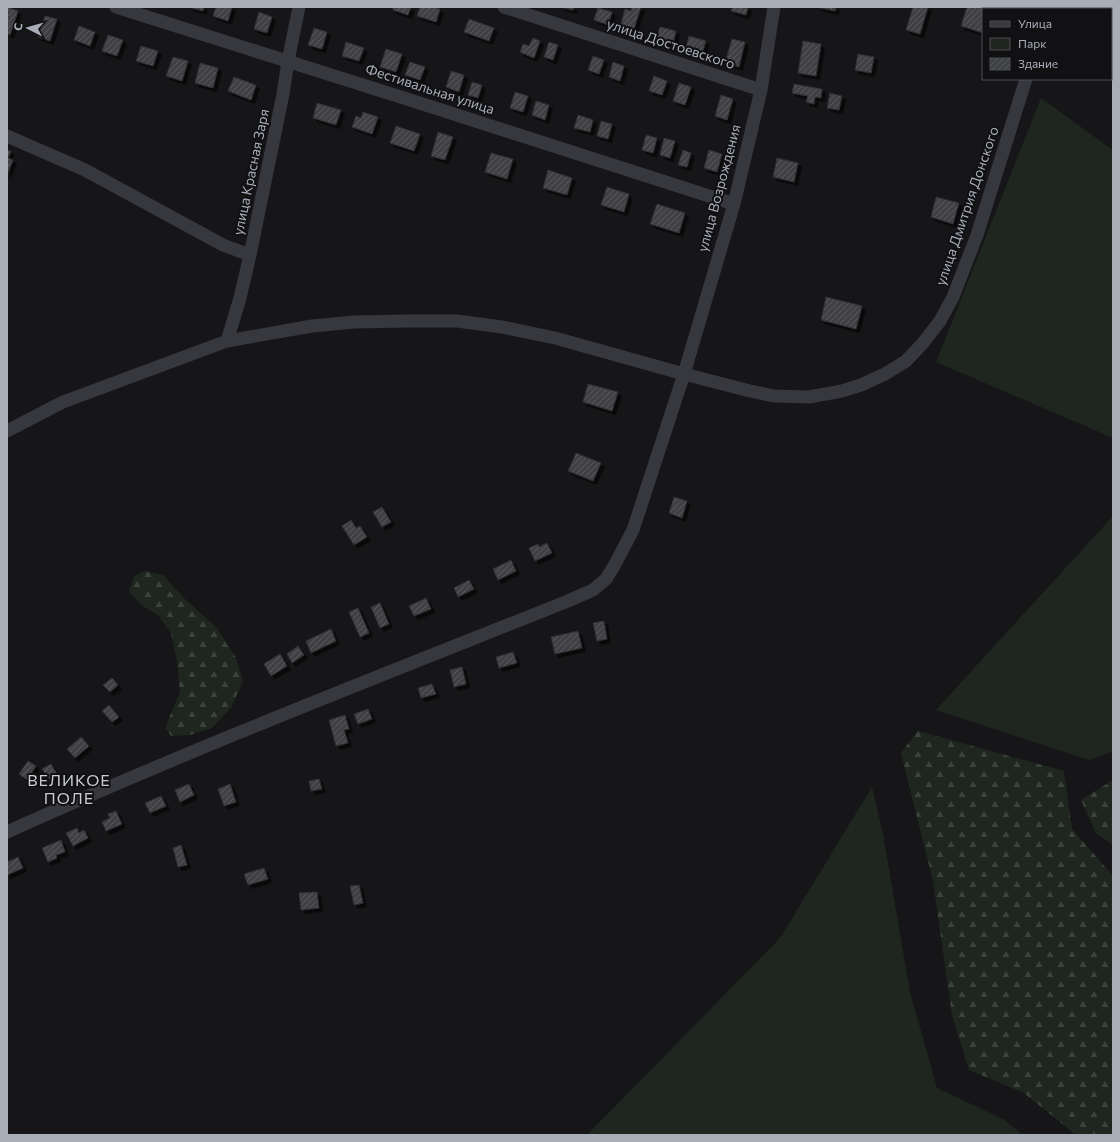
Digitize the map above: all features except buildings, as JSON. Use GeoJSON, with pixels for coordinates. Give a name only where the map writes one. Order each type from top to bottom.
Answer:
{"type":"FeatureCollection","features":[{"type":"Feature","properties":{"kind":"street","name":"Фестивальная улица"},"geometry":{"type":"LineString","coordinates":[[116,7],[734,204]]}},
{"type":"Feature","properties":{"kind":"street","name":"улица Красная Заря"},"geometry":{"type":"LineString","coordinates":[[227,341],[240,298],[250,255],[299,7]]}},
{"type":"Feature","properties":{"kind":"street","name":"улица Достоевского"},"geometry":{"type":"LineString","coordinates":[[504,7],[761,90]]}},
{"type":"Feature","properties":{"kind":"street","name":"улица Возрождения"},"geometry":{"type":"LineString","coordinates":[[7,832],[84,797],[213,743],[568,602],[593,590],[606,579],[633,530],[684,374],[734,204],[761,90],[774,7]]}},
{"type":"Feature","properties":{"kind":"street","name":"улица Дмитрия Донского"},"geometry":{"type":"LineString","coordinates":[[7,431],[63,402],[227,341],[312,326],[347,323],[457,321],[502,327],[555,338],[684,374],[774,396],[809,397],[842,391],[861,385],[885,374],[906,361],[924,343],[940,321],[953,298],[977,235],[1026,80]]}},
{"type":"Feature","properties":{"kind":"street"},"geometry":{"type":"LineString","coordinates":[[7,136],[85,170],[224,245],[250,255]]}},
{"type":"Feature","properties":{"kind":"green space"},"geometry":{"type":"Polygon","coordinates":[[[1041,98],[1113,150],[1113,438],[936,362],[1041,98]]]}},
{"type":"Feature","properties":{"kind":"green space"},"geometry":{"type":"Polygon","coordinates":[[[1113,516],[1113,751],[1089,760],[936,710],[1113,516]]]}},
{"type":"Feature","properties":{"kind":"green space"},"geometry":{"type":"Polygon","coordinates":[[[145,571],[163,575],[185,599],[216,627],[236,658],[243,681],[231,708],[212,728],[190,735],[171,736],[165,728],[180,692],[177,661],[171,633],[158,615],[141,605],[129,591],[134,576],[145,571]]]}},
{"type":"Feature","properties":{"kind":"green space"},"geometry":{"type":"Polygon","coordinates":[[[918,731],[1064,771],[1072,829],[1113,876],[1113,1135],[1076,1135],[1024,1093],[969,1070],[952,1015],[933,881],[901,753],[918,731]]]}},
{"type":"Feature","properties":{"kind":"green space"},"geometry":{"type":"Polygon","coordinates":[[[1113,780],[1113,845],[1096,833],[1081,800],[1113,780]]]}},
{"type":"Feature","properties":{"kind":"green space"},"geometry":{"type":"Polygon","coordinates":[[[872,787],[883,834],[910,992],[937,1088],[1003,1119],[1023,1135],[587,1135],[780,938],[872,787]]]}},
{"type":"Feature","properties":{"kind":"district","name":"ВЕЛИКОЕ ПОЛЕ"},"geometry":{"type":"Point","coordinates":[69,789]}}]}
